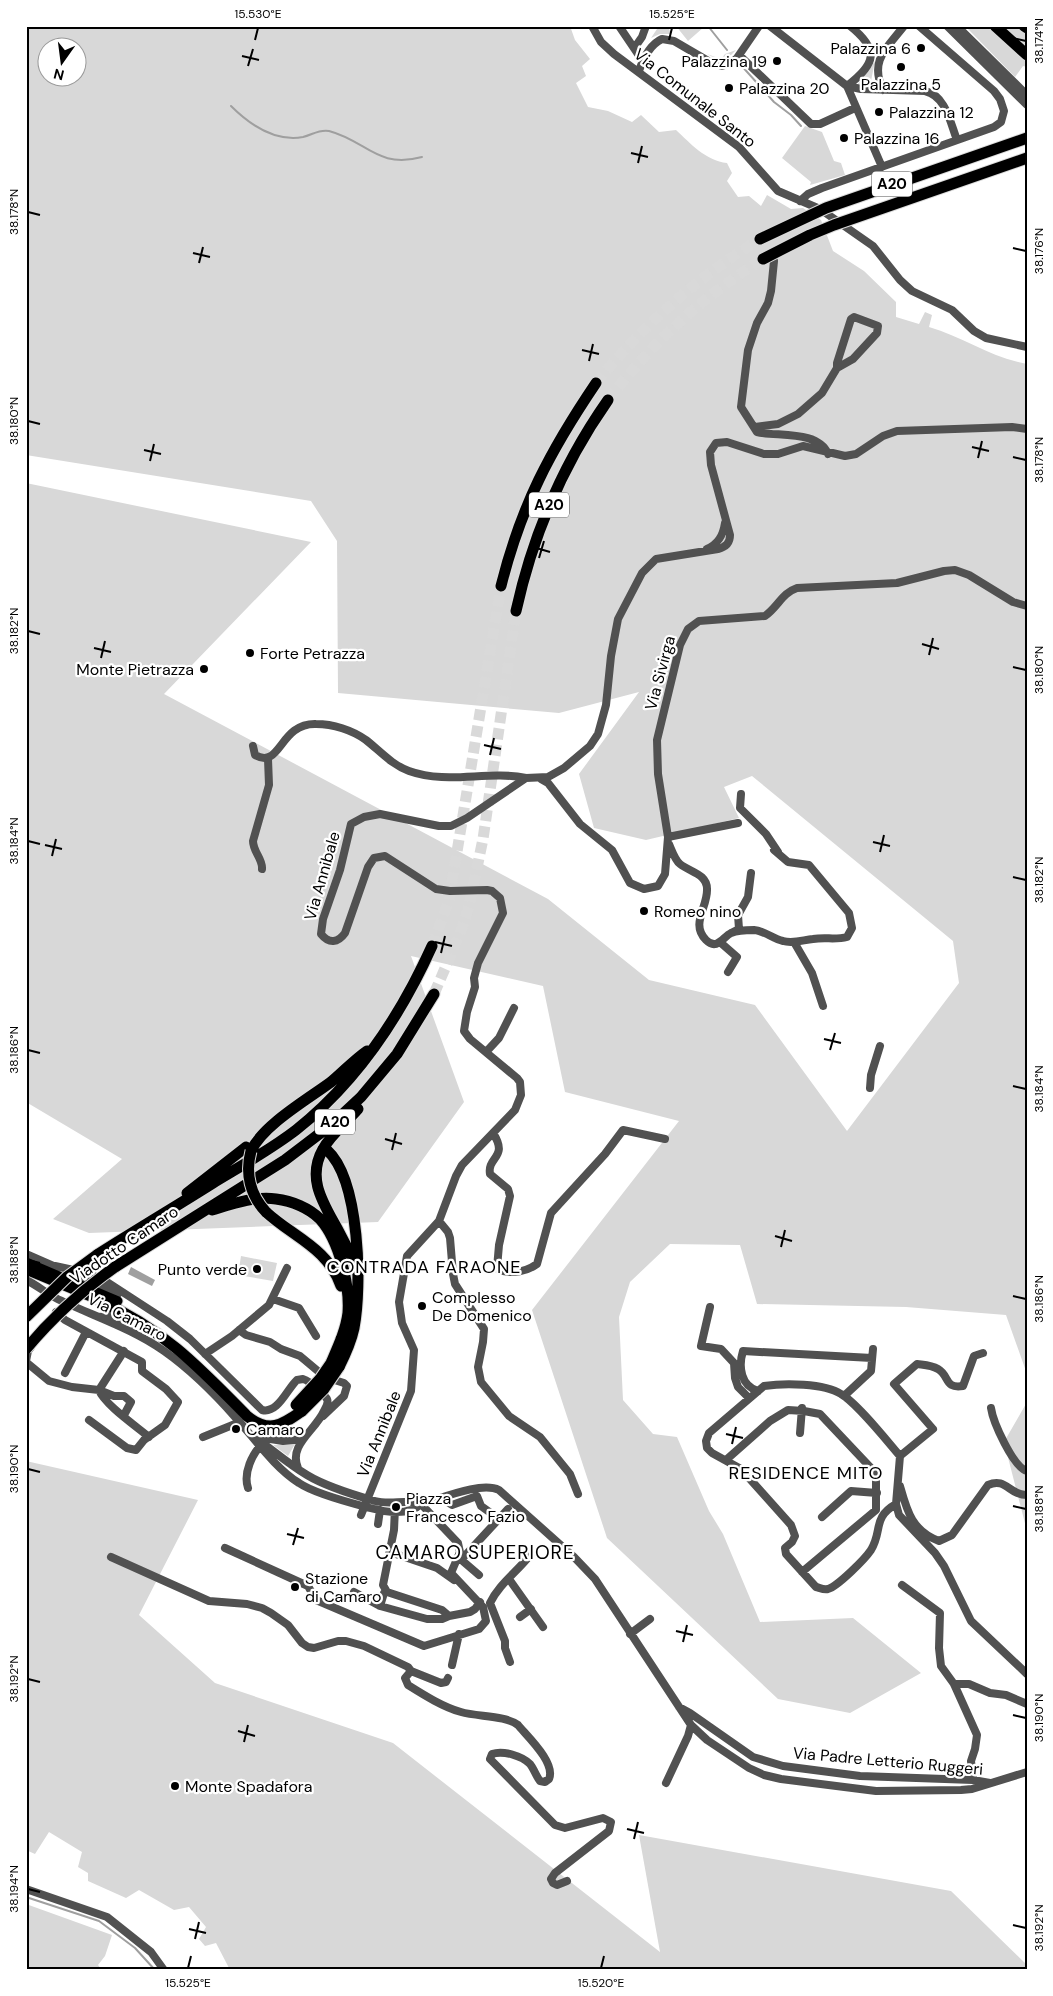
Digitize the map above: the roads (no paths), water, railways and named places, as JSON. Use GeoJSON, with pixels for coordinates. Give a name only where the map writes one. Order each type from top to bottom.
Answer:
{"type":"FeatureCollection","features":[{"type":"Feature","properties":{"kind":"highway"},"geometry":{"type":"LineString","coordinates":[[994,26],[1027,55]]}},
{"type":"Feature","properties":{"kind":"highway","name":"A20"},"geometry":{"type":"LineString","coordinates":[[760,239],[826,208],[1027,138]]}},
{"type":"Feature","properties":{"kind":"highway","name":"A20"},"geometry":{"type":"LineString","coordinates":[[768,260],[801,239],[834,225],[1027,158]]}},
{"type":"Feature","properties":{"kind":"highway","name":"A20"},"geometry":{"type":"LineString","coordinates":[[501,586],[519,525],[535,486],[565,429],[596,383]]}},
{"type":"Feature","properties":{"kind":"highway","name":"A20"},"geometry":{"type":"LineString","coordinates":[[516,611],[531,554],[549,505],[578,445],[605,403]]}},
{"type":"Feature","properties":{"kind":"highway","name":"A20"},"geometry":{"type":"LineString","coordinates":[[189,1195],[250,1162],[298,1129],[341,1089],[379,1043],[396,1017],[415,985],[432,946]]}},
{"type":"Feature","properties":{"kind":"highway","name":"A20"},"geometry":{"type":"LineString","coordinates":[[201,1213],[297,1152],[351,1108],[397,1054],[434,994],[420,1031],[408,1050],[377,1088],[327,1143],[317,1164],[315,1176],[317,1190],[349,1249],[357,1268]]}},
{"type":"Feature","properties":{"kind":"highway"},"geometry":{"type":"LineString","coordinates":[[189,1195],[248,1149],[272,1125],[379,1043]]}},
{"type":"Feature","properties":{"kind":"highway"},"geometry":{"type":"LineString","coordinates":[[248,1149],[250,1186],[256,1200],[276,1222],[322,1253],[336,1273],[344,1299],[340,1342]]}},
{"type":"Feature","properties":{"kind":"highway"},"geometry":{"type":"LineString","coordinates":[[114,1303],[151,1327],[178,1348],[247,1416],[258,1424],[278,1426],[324,1389],[335,1365],[350,1343],[354,1329],[357,1306],[357,1268],[353,1219],[347,1184],[337,1160],[327,1150]]}},
{"type":"Feature","properties":{"kind":"highway","name":"Viadotto Camaro"},"geometry":{"type":"LineString","coordinates":[[26,1317],[67,1277],[97,1255],[189,1195]]}},
{"type":"Feature","properties":{"kind":"highway"},"geometry":{"type":"LineString","coordinates":[[201,1213],[249,1200],[274,1198],[300,1206],[312,1212],[320,1220],[333,1241],[341,1261],[348,1288],[348,1315],[335,1365]]}},
{"type":"Feature","properties":{"kind":"highway","name":"Viadotto Camaro"},"geometry":{"type":"LineString","coordinates":[[26,1349],[54,1318],[90,1284],[201,1213]]}},
{"type":"Feature","properties":{"kind":"main road"},"geometry":{"type":"LineString","coordinates":[[26,1262],[114,1303]]}},
{"type":"Feature","properties":{"kind":"main road"},"geometry":{"type":"LineString","coordinates":[[26,1270],[114,1303]]}},
{"type":"Feature","properties":{"kind":"street","name":"Via Comunale Santo"},"geometry":{"type":"LineString","coordinates":[[592,26],[606,47],[739,147],[778,191],[828,214],[873,246],[900,280],[916,294],[952,310],[974,331],[986,338],[1027,347]]}},
{"type":"Feature","properties":{"kind":"street"},"geometry":{"type":"LineString","coordinates":[[619,26],[642,60]]}},
{"type":"Feature","properties":{"kind":"street"},"geometry":{"type":"LineString","coordinates":[[635,47],[642,37],[646,26]]}},
{"type":"Feature","properties":{"kind":"street"},"geometry":{"type":"LineString","coordinates":[[639,71],[642,60],[654,43],[666,39],[718,65],[730,63],[739,55],[759,26]]}},
{"type":"Feature","properties":{"kind":"street"},"geometry":{"type":"LineString","coordinates":[[770,26],[847,86],[883,90],[925,91],[935,94],[942,102],[957,140]]}},
{"type":"Feature","properties":{"kind":"street"},"geometry":{"type":"LineString","coordinates":[[847,86],[868,66],[871,55],[865,39],[850,26]]}},
{"type":"Feature","properties":{"kind":"street"},"geometry":{"type":"LineString","coordinates":[[883,90],[877,74],[879,60],[904,26]]}},
{"type":"Feature","properties":{"kind":"street"},"geometry":{"type":"LineString","coordinates":[[800,201],[808,194],[822,188],[998,125],[1002,119],[1004,108],[994,91],[919,26]]}},
{"type":"Feature","properties":{"kind":"street"},"geometry":{"type":"LineString","coordinates":[[947,26],[1027,105]]}},
{"type":"Feature","properties":{"kind":"street"},"geometry":{"type":"LineString","coordinates":[[957,26],[1027,95]]}},
{"type":"Feature","properties":{"kind":"street"},"geometry":{"type":"LineString","coordinates":[[739,55],[811,124],[820,124],[855,108]]}},
{"type":"Feature","properties":{"kind":"street"},"geometry":{"type":"LineString","coordinates":[[847,86],[882,167]]}},
{"type":"Feature","properties":{"kind":"street"},"geometry":{"type":"LineString","coordinates":[[768,260],[768,303],[757,323],[746,360],[741,407],[757,432],[795,435],[816,441],[826,447],[828,454]]}},
{"type":"Feature","properties":{"kind":"street"},"geometry":{"type":"LineString","coordinates":[[755,427],[778,424],[798,414],[822,393],[837,368],[851,319],[854,317],[878,326],[877,333],[853,359],[837,368]]}},
{"type":"Feature","properties":{"kind":"street"},"geometry":{"type":"LineString","coordinates":[[253,746],[255,755],[264,759],[268,758],[275,754],[288,734],[296,728],[309,724],[325,724],[355,734],[399,766],[419,774],[448,778],[514,775],[541,779],[559,772],[596,739],[606,705],[611,656],[618,619],[646,568],[656,559],[702,552],[717,542],[724,529],[725,522],[711,465],[710,452],[716,443],[720,441],[764,454],[778,454],[803,446],[828,454],[851,456],[883,436],[904,430],[1012,427],[1027,429]]}},
{"type":"Feature","properties":{"kind":"street","name":"Via Sivirga"},"geometry":{"type":"LineString","coordinates":[[541,779],[548,783],[580,824],[612,850],[627,879],[634,886],[649,888],[658,886],[665,874],[668,840],[659,784],[657,740],[680,645],[685,633],[695,622],[765,616],[773,610],[785,594],[797,588],[896,583],[949,570],[965,573],[1008,599],[1027,606]]}},
{"type":"Feature","properties":{"kind":"street"},"geometry":{"type":"LineString","coordinates":[[262,869],[263,865],[253,847],[253,841],[269,786],[268,758]]}},
{"type":"Feature","properties":{"kind":"street","name":"Via Annibale"},"geometry":{"type":"LineString","coordinates":[[361,1515],[367,1495],[407,1405],[412,1387],[414,1350],[404,1327],[400,1309],[400,1293],[405,1262],[409,1252],[439,1221],[459,1171],[518,1106],[522,1087],[517,1078],[466,1035],[464,1026],[474,993],[474,978],[478,963],[503,912],[502,903],[495,894],[487,890],[440,890],[432,887],[390,857],[379,856],[374,858],[368,867],[348,928],[342,938],[338,941],[327,940],[321,934],[321,930],[352,823],[364,817],[380,814],[439,826],[451,826],[467,818],[526,778]]}},
{"type":"Feature","properties":{"kind":"street"},"geometry":{"type":"LineString","coordinates":[[741,794],[740,808],[766,834],[782,858]]}},
{"type":"Feature","properties":{"kind":"street"},"geometry":{"type":"LineString","coordinates":[[738,824],[668,840],[678,863],[700,876],[706,883],[707,889],[698,921],[707,941],[716,944],[721,943],[738,929],[738,915],[748,897],[750,873]]}},
{"type":"Feature","properties":{"kind":"street"},"geometry":{"type":"LineString","coordinates":[[733,932],[754,930],[763,932],[780,941],[794,942],[814,939],[829,940],[847,937],[851,933],[851,920],[848,913],[809,865],[794,864],[782,858],[774,850]]}},
{"type":"Feature","properties":{"kind":"street"},"geometry":{"type":"LineString","coordinates":[[794,942],[812,973],[822,1006]]}},
{"type":"Feature","properties":{"kind":"street"},"geometry":{"type":"LineString","coordinates":[[721,943],[737,957],[728,972]]}},
{"type":"Feature","properties":{"kind":"street"},"geometry":{"type":"LineString","coordinates":[[486,1052],[499,1038],[514,1008]]}},
{"type":"Feature","properties":{"kind":"street"},"geometry":{"type":"LineString","coordinates":[[870,1088],[870,1075],[880,1046]]}},
{"type":"Feature","properties":{"kind":"street"},"geometry":{"type":"LineString","coordinates":[[493,1133],[500,1144],[490,1168],[490,1174],[508,1189],[510,1196],[499,1245],[497,1268],[511,1272],[528,1269],[537,1264],[551,1213],[605,1154],[623,1130],[665,1139]]}},
{"type":"Feature","properties":{"kind":"street"},"geometry":{"type":"LineString","coordinates":[[439,1221],[448,1232],[450,1238],[453,1274],[456,1284],[484,1329],[484,1342],[478,1367],[481,1382],[508,1416],[540,1438],[570,1474],[578,1494]]}},
{"type":"Feature","properties":{"kind":"street"},"geometry":{"type":"LineString","coordinates":[[26,1254],[55,1266],[114,1303],[122,1322],[147,1341]]}},
{"type":"Feature","properties":{"kind":"street"},"geometry":{"type":"LineString","coordinates":[[205,1354],[239,1330],[269,1305],[287,1268]]}},
{"type":"Feature","properties":{"kind":"street","name":"Via Camaro"},"geometry":{"type":"LineString","coordinates":[[26,1280],[62,1302],[102,1318],[164,1351],[198,1379],[250,1434],[263,1443]]}},
{"type":"Feature","properties":{"kind":"street"},"geometry":{"type":"LineString","coordinates":[[273,1299],[299,1308],[316,1336]]}},
{"type":"Feature","properties":{"kind":"street"},"geometry":{"type":"LineString","coordinates":[[87,1312],[114,1303],[134,1300],[167,1320],[205,1354],[257,1406],[264,1410],[269,1411],[275,1408],[295,1381],[306,1379],[327,1399],[327,1404],[321,1418]]}},
{"type":"Feature","properties":{"kind":"street"},"geometry":{"type":"LineString","coordinates":[[102,1318],[114,1303]]}},
{"type":"Feature","properties":{"kind":"street"},"geometry":{"type":"LineString","coordinates":[[102,1318],[114,1303]]}},
{"type":"Feature","properties":{"kind":"street"},"geometry":{"type":"LineString","coordinates":[[710,1307],[701,1346],[721,1349],[734,1363],[738,1387],[749,1398]]}},
{"type":"Feature","properties":{"kind":"street"},"geometry":{"type":"LineString","coordinates":[[89,1420],[132,1450],[136,1450],[165,1425],[178,1402],[166,1389],[142,1371],[142,1362],[65,1320],[55,1311],[28,1351],[26,1361],[49,1381],[72,1387],[99,1390],[114,1396],[124,1396],[131,1402],[124,1415]]}},
{"type":"Feature","properties":{"kind":"street"},"geometry":{"type":"LineString","coordinates":[[239,1330],[246,1336],[270,1342],[280,1349],[304,1358],[325,1377],[344,1383],[346,1386],[344,1396],[303,1439],[295,1454],[299,1470]]}},
{"type":"Feature","properties":{"kind":"street"},"geometry":{"type":"LineString","coordinates":[[65,1373],[86,1332]]}},
{"type":"Feature","properties":{"kind":"street"},"geometry":{"type":"LineString","coordinates":[[844,1396],[872,1372],[873,1349]]}},
{"type":"Feature","properties":{"kind":"street"},"geometry":{"type":"LineString","coordinates":[[99,1390],[124,1351]]}},
{"type":"Feature","properties":{"kind":"street"},"geometry":{"type":"LineString","coordinates":[[758,1390],[751,1388],[743,1378],[740,1364],[743,1351],[872,1358]]}},
{"type":"Feature","properties":{"kind":"street"},"geometry":{"type":"LineString","coordinates":[[984,1352],[974,1356],[963,1386],[955,1387],[949,1384],[937,1368],[917,1364],[894,1384],[933,1429],[900,1456],[897,1512],[904,1522],[935,1553],[944,1566],[971,1621],[1027,1674]]}},
{"type":"Feature","properties":{"kind":"street"},"geometry":{"type":"LineString","coordinates":[[896,1504],[884,1512],[880,1520],[876,1539],[866,1556],[833,1586],[827,1589],[816,1587],[786,1554],[785,1548],[792,1542],[795,1536],[791,1525],[741,1469],[712,1453],[707,1448],[706,1442],[709,1433],[758,1390],[764,1386],[776,1384],[802,1388],[826,1388],[844,1396],[900,1456]]}},
{"type":"Feature","properties":{"kind":"street"},"geometry":{"type":"LineString","coordinates":[[99,1390],[102,1397],[112,1407],[149,1437]]}},
{"type":"Feature","properties":{"kind":"street"},"geometry":{"type":"LineString","coordinates":[[990,1408],[1015,1461],[1022,1470],[1027,1471]]}},
{"type":"Feature","properties":{"kind":"street"},"geometry":{"type":"LineString","coordinates":[[726,1460],[770,1421],[788,1410],[802,1410],[820,1414],[871,1468],[876,1477],[876,1510],[802,1572]]}},
{"type":"Feature","properties":{"kind":"street"},"geometry":{"type":"LineString","coordinates":[[800,1433],[802,1410]]}},
{"type":"Feature","properties":{"kind":"street"},"geometry":{"type":"LineString","coordinates":[[204,1437],[240,1422]]}},
{"type":"Feature","properties":{"kind":"street"},"geometry":{"type":"LineString","coordinates":[[248,1488],[246,1475],[256,1450],[263,1443],[303,1439]]}},
{"type":"Feature","properties":{"kind":"street"},"geometry":{"type":"LineString","coordinates":[[263,1443],[299,1470],[317,1480],[367,1495],[376,1501],[424,1503],[457,1541],[460,1558],[479,1575]]}},
{"type":"Feature","properties":{"kind":"street"},"geometry":{"type":"LineString","coordinates":[[263,1443],[285,1472],[298,1483],[363,1506],[395,1512]]}},
{"type":"Feature","properties":{"kind":"street"},"geometry":{"type":"LineString","coordinates":[[285,1472],[292,1464]]}},
{"type":"Feature","properties":{"kind":"street"},"geometry":{"type":"LineString","coordinates":[[898,1482],[909,1517],[926,1534],[940,1541],[952,1535],[988,1485],[995,1482],[1001,1483],[1013,1492],[1027,1495]]}},
{"type":"Feature","properties":{"kind":"street","name":"Via Padre Letterio Ruggeri"},"geometry":{"type":"LineString","coordinates":[[395,1512],[417,1508],[424,1503],[479,1488],[492,1487],[499,1490],[591,1574],[691,1726],[708,1740],[755,1771],[774,1778],[876,1791],[972,1789],[1027,1772]]}},
{"type":"Feature","properties":{"kind":"street"},"geometry":{"type":"LineString","coordinates":[[822,1517],[851,1492],[877,1493]]}},
{"type":"Feature","properties":{"kind":"street"},"geometry":{"type":"LineString","coordinates":[[441,1498],[452,1505],[477,1496],[481,1506],[499,1519]]}},
{"type":"Feature","properties":{"kind":"street"},"geometry":{"type":"LineString","coordinates":[[396,1503],[390,1552],[383,1584],[387,1592],[442,1610],[448,1616]]}},
{"type":"Feature","properties":{"kind":"street"},"geometry":{"type":"LineString","coordinates":[[225,1548],[308,1586],[316,1600],[424,1646],[482,1628],[486,1621],[486,1616],[480,1602],[458,1581],[451,1571],[460,1558],[508,1509]]}},
{"type":"Feature","properties":{"kind":"street"},"geometry":{"type":"LineString","coordinates":[[378,1524],[380,1510]]}},
{"type":"Feature","properties":{"kind":"street"},"geometry":{"type":"LineString","coordinates":[[390,1552],[437,1568],[446,1576],[458,1581]]}},
{"type":"Feature","properties":{"kind":"street"},"geometry":{"type":"LineString","coordinates":[[486,1616],[490,1616],[490,1603],[496,1590],[509,1579],[531,1554]]}},
{"type":"Feature","properties":{"kind":"street"},"geometry":{"type":"LineString","coordinates":[[111,1557],[209,1600],[247,1604],[262,1608],[288,1625],[308,1648],[338,1641],[351,1642],[381,1654],[408,1667],[411,1671],[441,1683],[446,1682],[448,1678]]}},
{"type":"Feature","properties":{"kind":"street"},"geometry":{"type":"LineString","coordinates":[[509,1579],[543,1627]]}},
{"type":"Feature","properties":{"kind":"street"},"geometry":{"type":"LineString","coordinates":[[902,1585],[940,1614],[939,1648],[941,1666],[954,1684],[976,1735],[975,1749],[971,1761],[973,1780]]}},
{"type":"Feature","properties":{"kind":"street"},"geometry":{"type":"LineString","coordinates":[[354,1592],[380,1606],[432,1620],[473,1611],[480,1602]]}},
{"type":"Feature","properties":{"kind":"street"},"geometry":{"type":"LineString","coordinates":[[380,1606],[384,1594],[387,1592]]}},
{"type":"Feature","properties":{"kind":"street"},"geometry":{"type":"LineString","coordinates":[[401,1612],[405,1598]]}},
{"type":"Feature","properties":{"kind":"street"},"geometry":{"type":"LineString","coordinates":[[490,1603],[506,1641],[505,1648],[510,1662]]}},
{"type":"Feature","properties":{"kind":"street"},"geometry":{"type":"LineString","coordinates":[[421,1618],[425,1605]]}},
{"type":"Feature","properties":{"kind":"street"},"geometry":{"type":"LineString","coordinates":[[520,1617],[531,1609]]}},
{"type":"Feature","properties":{"kind":"street"},"geometry":{"type":"LineString","coordinates":[[630,1634],[650,1619]]}},
{"type":"Feature","properties":{"kind":"street"},"geometry":{"type":"LineString","coordinates":[[452,1665],[460,1634]]}},
{"type":"Feature","properties":{"kind":"street"},"geometry":{"type":"LineString","coordinates":[[411,1671],[405,1678],[408,1685],[452,1708],[464,1713],[511,1720],[518,1725],[547,1762],[550,1773],[549,1779],[545,1782],[540,1781],[528,1763],[518,1757],[496,1752],[491,1756],[491,1761],[555,1825],[565,1828],[600,1818],[610,1820],[611,1826],[609,1830],[551,1879],[552,1883],[557,1885],[567,1882]]}},
{"type":"Feature","properties":{"kind":"street"},"geometry":{"type":"LineString","coordinates":[[954,1684],[968,1684],[990,1693],[1006,1695],[1027,1704]]}},
{"type":"Feature","properties":{"kind":"street","name":"Via Padre Letterio Ruggeri"},"geometry":{"type":"LineString","coordinates":[[679,1707],[753,1757],[782,1766],[860,1776],[973,1780],[991,1783]]}},
{"type":"Feature","properties":{"kind":"street"},"geometry":{"type":"LineString","coordinates":[[666,1783],[691,1726]]}},
{"type":"Feature","properties":{"kind":"street"},"geometry":{"type":"LineString","coordinates":[[801,1782],[803,1769]]}},
{"type":"Feature","properties":{"kind":"street"},"geometry":{"type":"LineString","coordinates":[[901,1777],[901,1791]]}},
{"type":"Feature","properties":{"kind":"street"},"geometry":{"type":"LineString","coordinates":[[26,1889],[107,1917],[151,1952],[164,1970]]}},
{"type":"Feature","properties":{"kind":"waterway"},"geometry":{"type":"LineString","coordinates":[[708,26],[727,50]]}},
{"type":"Feature","properties":{"kind":"waterway"},"geometry":{"type":"LineString","coordinates":[[740,64],[774,102],[791,115],[801,126]]}},
{"type":"Feature","properties":{"kind":"waterway"},"geometry":{"type":"LineString","coordinates":[[231,106],[246,120],[264,130],[283,137],[303,137],[322,131],[329,131],[342,135],[383,157],[407,160],[422,157]]}},
{"type":"Feature","properties":{"kind":"waterway"},"geometry":{"type":"LineString","coordinates":[[26,1897],[99,1921],[135,1948],[155,1970]]}},
{"type":"Feature","properties":{"kind":"tunnel"},"geometry":{"type":"LineString","coordinates":[[596,383],[652,322],[672,304],[714,270],[760,239]]}},
{"type":"Feature","properties":{"kind":"tunnel"},"geometry":{"type":"LineString","coordinates":[[608,400],[642,359],[679,322],[719,289],[763,259]]}},
{"type":"Feature","properties":{"kind":"tunnel"},"geometry":{"type":"LineString","coordinates":[[432,946],[449,900],[501,586]]}},
{"type":"Feature","properties":{"kind":"tunnel"},"geometry":{"type":"LineString","coordinates":[[434,994],[461,931],[469,906],[483,839],[516,611]]}},
{"type":"Feature","properties":{"kind":"tunnel"},"geometry":{"type":"LineString","coordinates":[[256,1141],[276,1135],[293,1135],[327,1150]]}},
{"type":"Feature","properties":{"kind":"place","name":"Palazzina 6"},"geometry":{"type":"Point","coordinates":[921,48]}},
{"type":"Feature","properties":{"kind":"place","name":"Palazzina 19"},"geometry":{"type":"Point","coordinates":[777,61]}},
{"type":"Feature","properties":{"kind":"place","name":"Palazzina 5"},"geometry":{"type":"Point","coordinates":[901,67]}},
{"type":"Feature","properties":{"kind":"place","name":"Palazzina 20"},"geometry":{"type":"Point","coordinates":[729,88]}},
{"type":"Feature","properties":{"kind":"place","name":"Palazzina 12"},"geometry":{"type":"Point","coordinates":[879,112]}},
{"type":"Feature","properties":{"kind":"place","name":"Palazzina 16"},"geometry":{"type":"Point","coordinates":[844,138]}},
{"type":"Feature","properties":{"kind":"place","name":"Forte Petrazza"},"geometry":{"type":"Point","coordinates":[250,653]}},
{"type":"Feature","properties":{"kind":"place","name":"Monte Pietrazza"},"geometry":{"type":"Point","coordinates":[204,669]}},
{"type":"Feature","properties":{"kind":"place","name":"Romeo nino"},"geometry":{"type":"Point","coordinates":[644,911]}},
{"type":"Feature","properties":{"kind":"place","name":"Punto verde"},"geometry":{"type":"Point","coordinates":[257,1269]}},
{"type":"Feature","properties":{"kind":"place","name":"Complesso De Domenico"},"geometry":{"type":"Point","coordinates":[422,1306]}},
{"type":"Feature","properties":{"kind":"place","name":"Camaro"},"geometry":{"type":"Point","coordinates":[236,1429]}},
{"type":"Feature","properties":{"kind":"place","name":"Piazza Francesco Fazio"},"geometry":{"type":"Point","coordinates":[396,1507]}},
{"type":"Feature","properties":{"kind":"place","name":"Stazione di Camaro"},"geometry":{"type":"Point","coordinates":[295,1587]}},
{"type":"Feature","properties":{"kind":"place","name":"Monte Spadafora"},"geometry":{"type":"Point","coordinates":[175,1786]}},
{"type":"Feature","properties":{"kind":"district","name":"CONTRADA FARAONE"},"geometry":{"type":"Point","coordinates":[424,1267]}},
{"type":"Feature","properties":{"kind":"district","name":"RESIDENCE MITO"},"geometry":{"type":"Point","coordinates":[806,1473]}},
{"type":"Feature","properties":{"kind":"district","name":"CAMARO SUPERIORE"},"geometry":{"type":"Point","coordinates":[475,1552]}}]}
